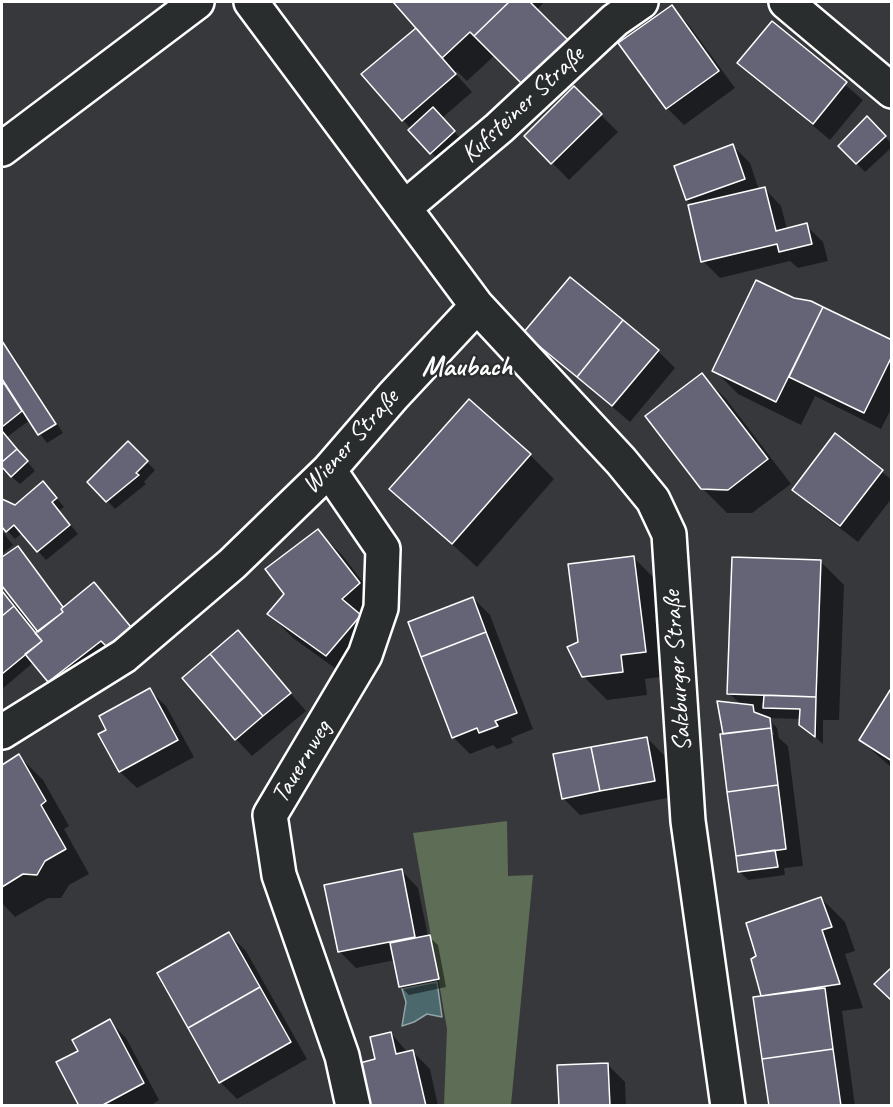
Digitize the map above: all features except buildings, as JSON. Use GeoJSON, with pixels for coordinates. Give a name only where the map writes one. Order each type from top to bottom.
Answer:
{"type":"FeatureCollection","features":[{"type":"Feature","properties":{"kind":"street"},"geometry":{"type":"LineString","coordinates":[[2,149],[197,2]]}},
{"type":"Feature","properties":{"kind":"street"},"geometry":{"type":"LineString","coordinates":[[251,2],[477,306]]}},
{"type":"Feature","properties":{"kind":"street","name":"Kufsteiner Straße"},"geometry":{"type":"LineString","coordinates":[[404,208],[499,128],[615,20],[641,2]]}},
{"type":"Feature","properties":{"kind":"street"},"geometry":{"type":"LineString","coordinates":[[786,2],[891,91]]}},
{"type":"Feature","properties":{"kind":"street","name":"Wiener Straße"},"geometry":{"type":"LineString","coordinates":[[2,732],[124,656],[232,564],[329,470],[393,396],[477,306]]}},
{"type":"Feature","properties":{"kind":"street","name":"Salzburger Straße"},"geometry":{"type":"LineString","coordinates":[[477,306],[621,461],[653,500],[669,534],[688,821],[728,1106]]}},
{"type":"Feature","properties":{"kind":"street","name":"Tauernweg"},"geometry":{"type":"LineString","coordinates":[[329,470],[383,549],[381,608],[365,655],[270,815],[279,875],[342,1056],[353,1106]]}},
{"type":"Feature","properties":{"kind":"green space"},"geometry":{"type":"Polygon","coordinates":[[[507,821],[508,876],[533,875],[511,1105],[444,1105],[447,1029],[413,833],[507,821]]]}},
{"type":"Feature","properties":{"kind":"water"},"geometry":{"type":"Polygon","coordinates":[[[437,982],[442,1017],[427,1014],[402,1026],[406,1002],[402,989],[437,982]]]}},
{"type":"Feature","properties":{"kind":"district","name":"Maubach"},"geometry":{"type":"Point","coordinates":[467,368]}}]}
